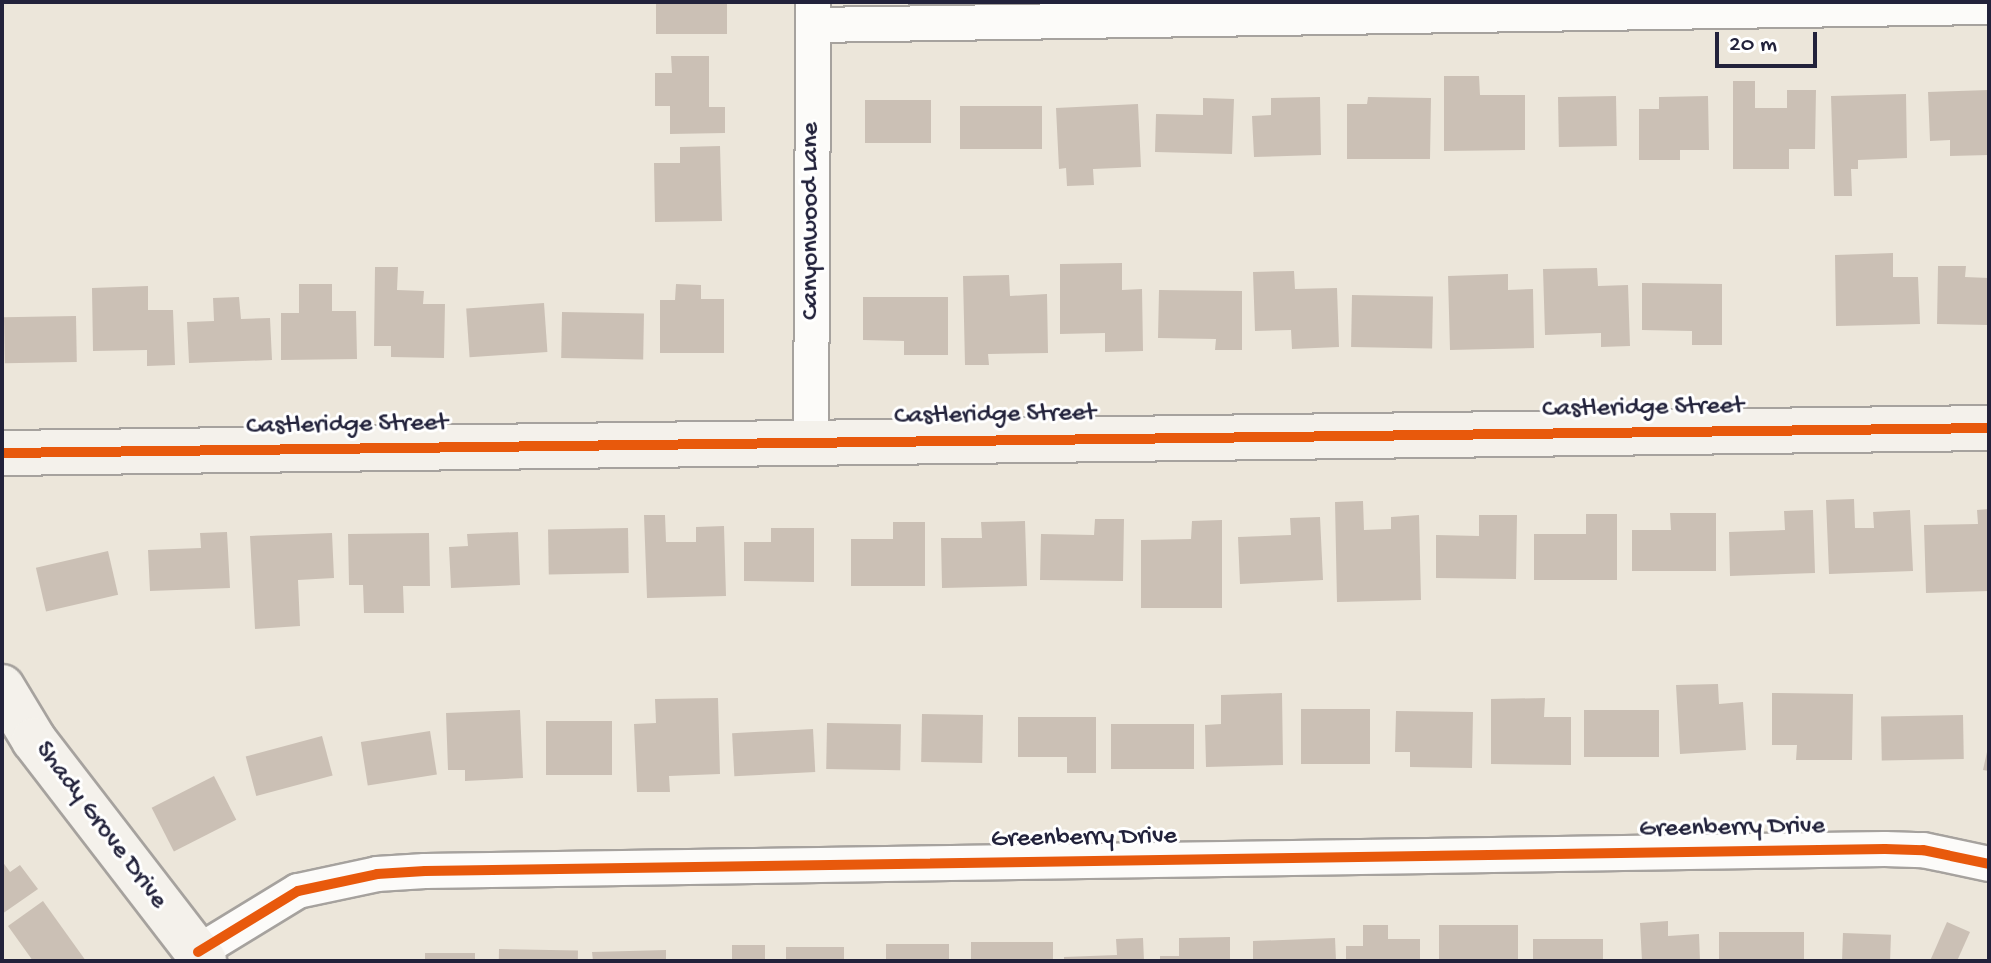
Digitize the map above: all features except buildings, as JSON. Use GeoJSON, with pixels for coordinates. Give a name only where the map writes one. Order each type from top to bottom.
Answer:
{"type":"FeatureCollection","features":[{"type":"Feature","properties":{"kind":"street"},"geometry":{"type":"LineString","coordinates":[[813,14],[1989,7]]}},
{"type":"Feature","properties":{"kind":"street","name":"Canyonwood Lane"},"geometry":{"type":"LineString","coordinates":[[811,440],[813,14]]}},
{"type":"Feature","properties":{"kind":"street","name":"Castleridge Street"},"geometry":{"type":"LineString","coordinates":[[2,453],[811,440],[1989,428]]}},
{"type":"Feature","properties":{"kind":"street","name":"Shady Grove Drive"},"geometry":{"type":"LineString","coordinates":[[2,687],[34,740],[201,957]]}},
{"type":"Feature","properties":{"kind":"street","name":"Greenberry Drive"},"geometry":{"type":"LineString","coordinates":[[201,957],[298,891],[377,874],[425,871],[1885,849],[1923,850],[1989,864]]}},
{"type":"Feature","properties":{"kind":"cycle path"},"geometry":{"type":"LineString","coordinates":[[2,453],[1989,428]]}},
{"type":"Feature","properties":{"kind":"cycle path"},"geometry":{"type":"LineString","coordinates":[[198,952],[298,891],[377,874],[425,871],[1885,849],[1923,850],[1989,864]]}}]}
